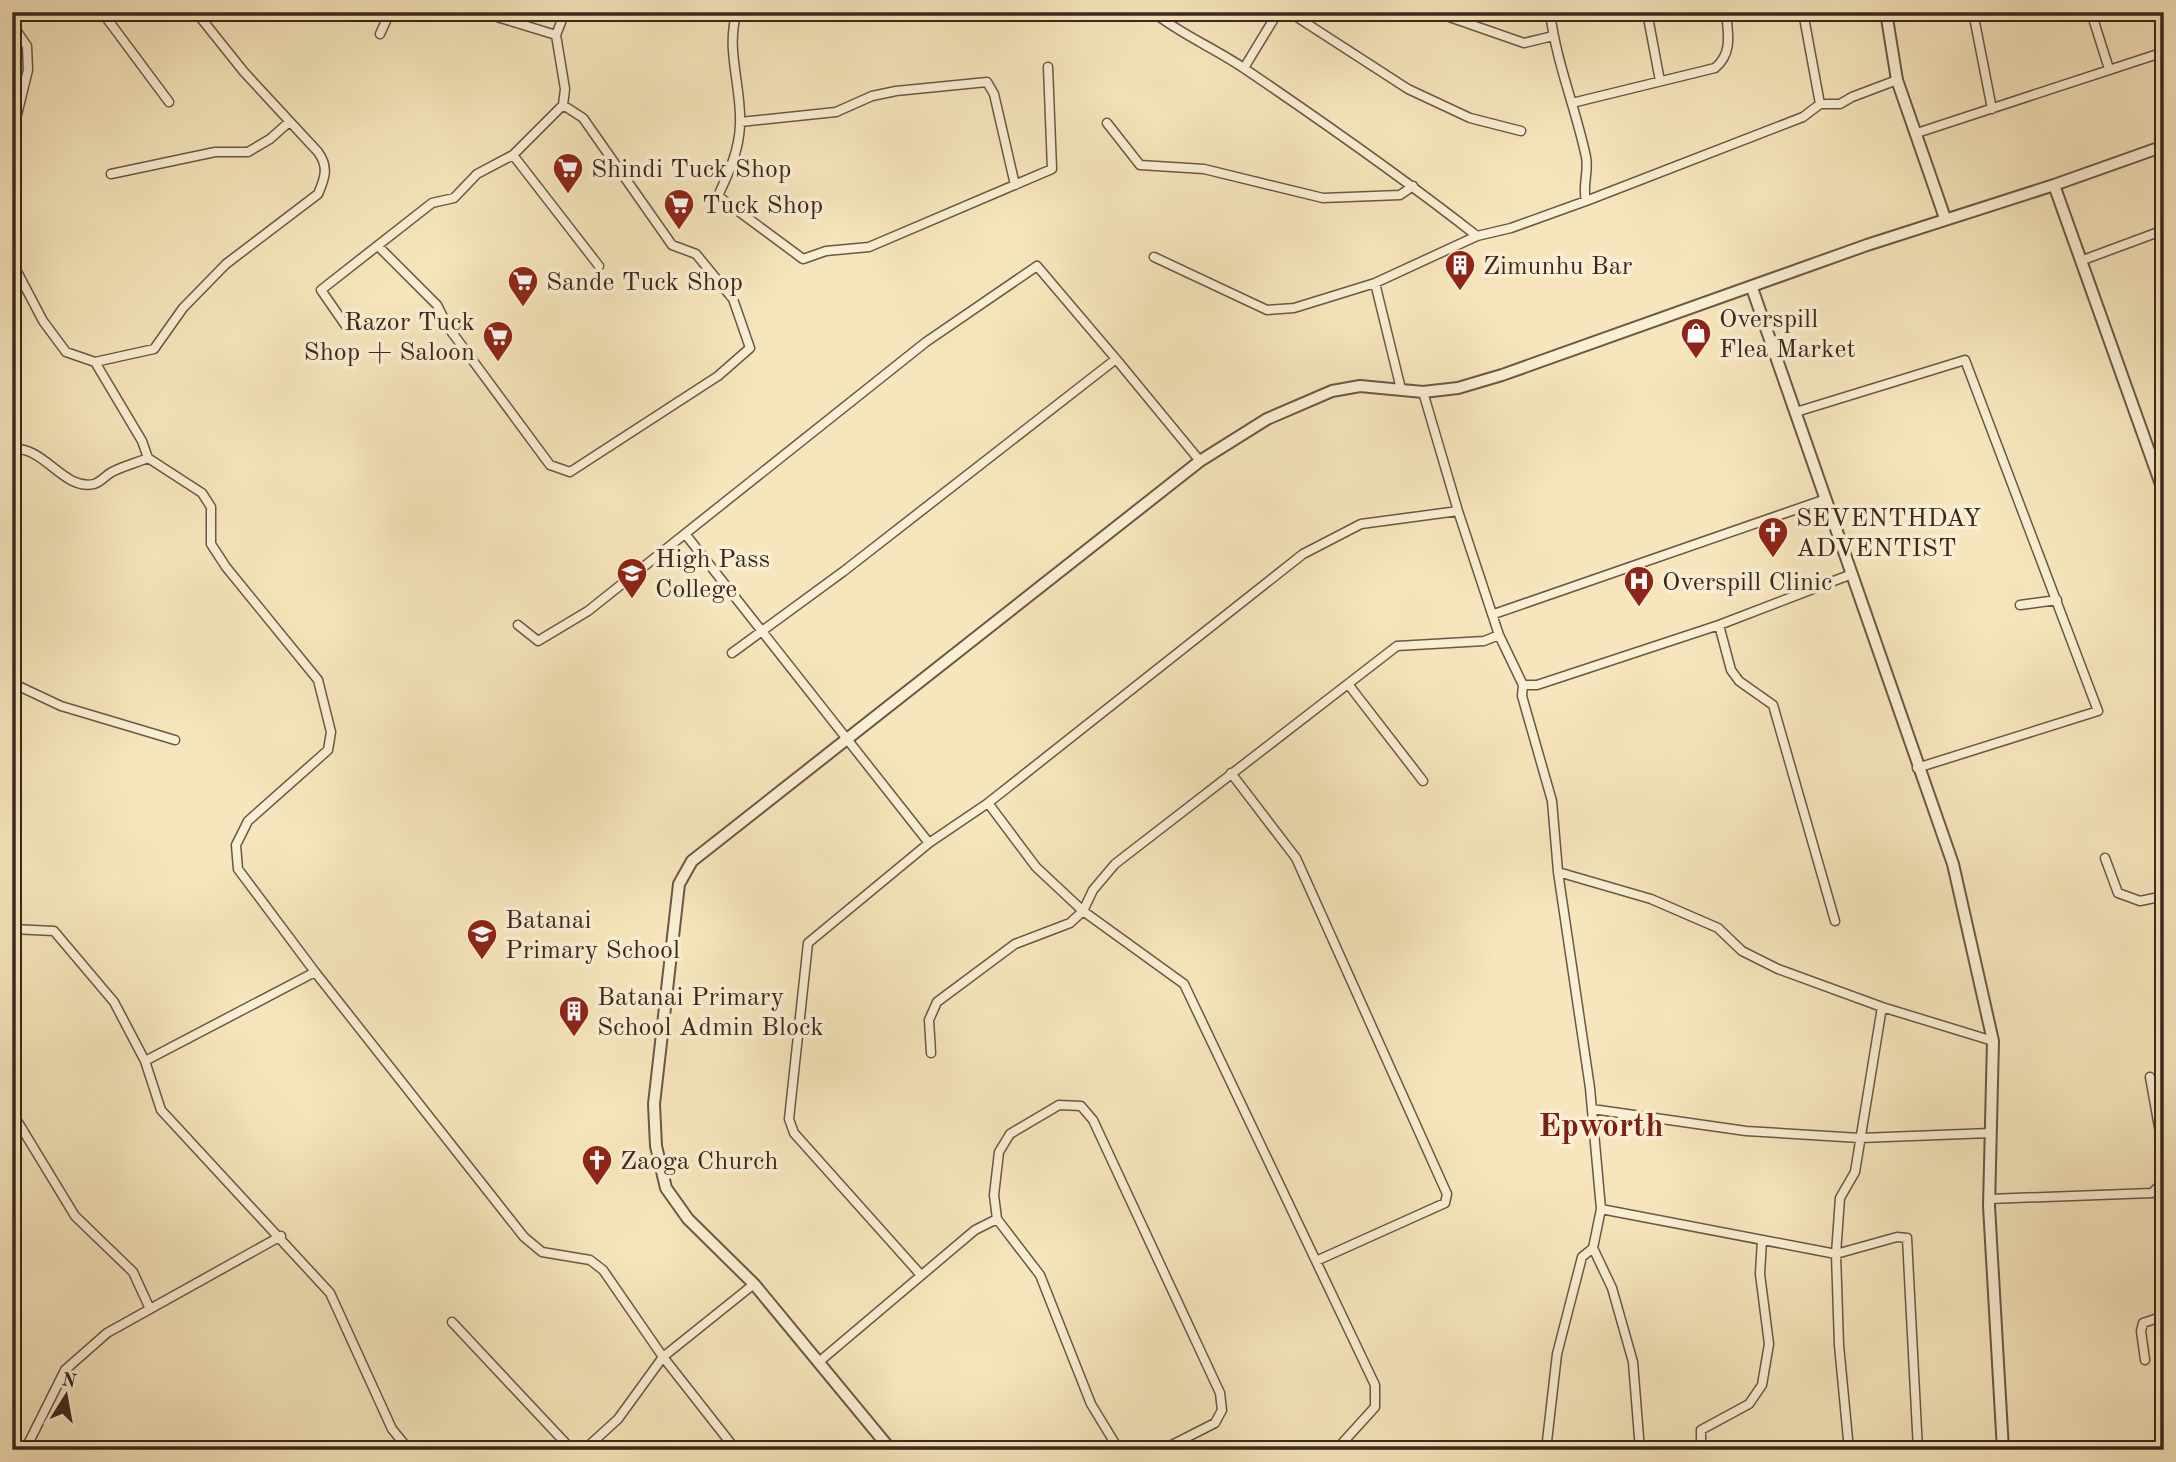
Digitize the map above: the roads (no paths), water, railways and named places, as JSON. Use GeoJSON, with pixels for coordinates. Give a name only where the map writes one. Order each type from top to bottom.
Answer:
{"type":"FeatureCollection","features":[{"type":"Feature","properties":{"kind":"street"},"geometry":{"type":"LineString","coordinates":[[102,12],[169,102]]}},
{"type":"Feature","properties":{"kind":"street"},"geometry":{"type":"LineString","coordinates":[[12,262],[43,321],[66,352],[95,362],[154,349],[183,309],[226,264],[318,194],[325,179],[326,162],[196,12]]}},
{"type":"Feature","properties":{"kind":"street"},"geometry":{"type":"LineString","coordinates":[[380,34],[390,12]]}},
{"type":"Feature","properties":{"kind":"street"},"geometry":{"type":"LineString","coordinates":[[481,12],[556,36]]}},
{"type":"Feature","properties":{"kind":"street"},"geometry":{"type":"LineString","coordinates":[[346,326],[321,289],[432,203],[454,198],[477,174],[513,155],[563,105],[565,89],[556,36],[565,12]]}},
{"type":"Feature","properties":{"kind":"street"},"geometry":{"type":"LineString","coordinates":[[737,12],[731,31],[740,122],[737,156],[718,196],[803,259],[826,251],[869,247],[1052,169],[1048,67]]}},
{"type":"Feature","properties":{"kind":"street"},"geometry":{"type":"LineString","coordinates":[[1153,12],[1177,31],[1244,68],[1413,186],[1476,236]]}},
{"type":"Feature","properties":{"kind":"street"},"geometry":{"type":"LineString","coordinates":[[1244,68],[1279,12]]}},
{"type":"Feature","properties":{"kind":"street"},"geometry":{"type":"LineString","coordinates":[[1289,12],[1408,89],[1470,118],[1521,131]]}},
{"type":"Feature","properties":{"kind":"street"},"geometry":{"type":"LineString","coordinates":[[1435,12],[1524,43],[1553,36]]}},
{"type":"Feature","properties":{"kind":"street"},"geometry":{"type":"LineString","coordinates":[[1550,12],[1553,36],[1587,161],[1584,191],[1586,201]]}},
{"type":"Feature","properties":{"kind":"street"},"geometry":{"type":"LineString","coordinates":[[1647,12],[1660,81]]}},
{"type":"Feature","properties":{"kind":"street"},"geometry":{"type":"LineString","coordinates":[[1572,103],[1715,68],[1726,59],[1729,41],[1726,12]]}},
{"type":"Feature","properties":{"kind":"street"},"geometry":{"type":"LineString","coordinates":[[1803,12],[1820,104]]}},
{"type":"Feature","properties":{"kind":"street"},"geometry":{"type":"LineString","coordinates":[[1886,12],[1897,80],[1945,218]]}},
{"type":"Feature","properties":{"kind":"street"},"geometry":{"type":"LineString","coordinates":[[1973,12],[1992,109]]}},
{"type":"Feature","properties":{"kind":"street"},"geometry":{"type":"LineString","coordinates":[[2091,12],[2109,69]]}},
{"type":"Feature","properties":{"kind":"street"},"geometry":{"type":"LineString","coordinates":[[12,24],[27,46],[28,70],[12,135]]}},
{"type":"Feature","properties":{"kind":"street"},"geometry":{"type":"LineString","coordinates":[[1917,133],[2164,52]]}},
{"type":"Feature","properties":{"kind":"street"},"geometry":{"type":"LineString","coordinates":[[1154,257],[1267,310],[1294,308],[1375,283],[1476,236],[1511,228],[1586,201],[1803,117],[1820,104],[1840,104],[1897,80]]}},
{"type":"Feature","properties":{"kind":"street"},"geometry":{"type":"LineString","coordinates":[[740,122],[836,112],[872,96],[896,91],[987,82],[994,94],[1016,185]]}},
{"type":"Feature","properties":{"kind":"street"},"geometry":{"type":"LineString","coordinates":[[378,246],[437,305],[448,327],[519,424],[550,465],[560,469],[570,472],[718,376],[750,348],[733,299],[696,254],[672,245],[583,118],[563,105]]}},
{"type":"Feature","properties":{"kind":"street"},"geometry":{"type":"LineString","coordinates":[[111,174],[215,152],[248,152],[270,139],[289,122]]}},
{"type":"Feature","properties":{"kind":"street"},"geometry":{"type":"LineString","coordinates":[[1108,123],[1140,165],[1204,169],[1323,198],[1400,195],[1413,186]]}},
{"type":"Feature","properties":{"kind":"street"},"geometry":{"type":"LineString","coordinates":[[891,1450],[754,1284],[700,1232],[677,1206],[666,1188],[656,1146],[654,1104],[679,884],[692,861],[1200,461],[1267,419],[1332,391],[1360,386],[1423,392],[1458,388],[1502,375],[1945,218],[2054,185],[2164,146]]}},
{"type":"Feature","properties":{"kind":"street"},"geometry":{"type":"LineString","coordinates":[[513,155],[599,266]]}},
{"type":"Feature","properties":{"kind":"street"},"geometry":{"type":"LineString","coordinates":[[2054,185],[2164,493]]}},
{"type":"Feature","properties":{"kind":"street"},"geometry":{"type":"LineString","coordinates":[[2083,260],[2164,230]]}},
{"type":"Feature","properties":{"kind":"street"},"geometry":{"type":"LineString","coordinates":[[518,625],[538,641],[588,611],[926,342],[1037,266],[1200,461]]}},
{"type":"Feature","properties":{"kind":"street"},"geometry":{"type":"LineString","coordinates":[[1375,283],[1401,388]]}},
{"type":"Feature","properties":{"kind":"street"},"geometry":{"type":"LineString","coordinates":[[1752,288],[1952,864],[1993,1041],[1989,1199],[2003,1450]]}},
{"type":"Feature","properties":{"kind":"street"},"geometry":{"type":"LineString","coordinates":[[732,653],[844,571],[1116,359]]}},
{"type":"Feature","properties":{"kind":"street"},"geometry":{"type":"LineString","coordinates":[[1796,412],[1965,360],[2098,711],[1917,768]]}},
{"type":"Feature","properties":{"kind":"street"},"geometry":{"type":"LineString","coordinates":[[95,362],[142,441],[148,458],[202,494],[211,507],[212,544],[219,556],[318,680],[331,732],[328,750],[248,821],[236,845],[238,869],[315,972],[524,1237],[542,1252],[590,1260],[603,1270],[663,1357],[736,1450]]}},
{"type":"Feature","properties":{"kind":"street"},"geometry":{"type":"LineString","coordinates":[[1423,392],[1458,511],[1499,635],[1513,670],[1523,685],[1522,696],[1552,801],[1558,872],[1592,1109],[1601,1209],[1593,1248],[1612,1288],[1633,1363],[1640,1450]]}},
{"type":"Feature","properties":{"kind":"street"},"geometry":{"type":"LineString","coordinates":[[12,449],[21,449],[50,463],[74,483],[95,484],[113,471],[148,458]]}},
{"type":"Feature","properties":{"kind":"street"},"geometry":{"type":"LineString","coordinates":[[1493,614],[1826,499]]}},
{"type":"Feature","properties":{"kind":"street"},"geometry":{"type":"LineString","coordinates":[[920,1274],[794,1133],[789,1118],[808,943],[929,844],[988,803],[1303,554],[1361,524],[1458,511]]}},
{"type":"Feature","properties":{"kind":"street"},"geometry":{"type":"LineString","coordinates":[[686,535],[763,629],[845,739],[929,844]]}},
{"type":"Feature","properties":{"kind":"street"},"geometry":{"type":"LineString","coordinates":[[1523,685],[1536,685],[1719,625],[1852,574]]}},
{"type":"Feature","properties":{"kind":"street"},"geometry":{"type":"LineString","coordinates":[[2020,605],[2057,600]]}},
{"type":"Feature","properties":{"kind":"street"},"geometry":{"type":"LineString","coordinates":[[1719,625],[1731,670],[1739,681],[1773,705],[1835,920]]}},
{"type":"Feature","properties":{"kind":"street"},"geometry":{"type":"LineString","coordinates":[[932,1053],[929,1020],[937,1002],[1015,944],[1070,923],[1083,911],[1093,890],[1115,864],[1397,646],[1483,641],[1499,635]]}},
{"type":"Feature","properties":{"kind":"street"},"geometry":{"type":"LineString","coordinates":[[12,683],[61,706],[175,740]]}},
{"type":"Feature","properties":{"kind":"street"},"geometry":{"type":"LineString","coordinates":[[1348,684],[1423,781]]}},
{"type":"Feature","properties":{"kind":"street"},"geometry":{"type":"LineString","coordinates":[[1231,773],[1296,858],[1447,1194],[1445,1203],[1316,1261]]}},
{"type":"Feature","properties":{"kind":"street"},"geometry":{"type":"LineString","coordinates":[[988,803],[1036,867],[1083,911],[1184,984],[1375,1385],[1375,1407],[1336,1450]]}},
{"type":"Feature","properties":{"kind":"street"},"geometry":{"type":"LineString","coordinates":[[2105,858],[2118,893],[2140,901],[2164,896]]}},
{"type":"Feature","properties":{"kind":"street"},"geometry":{"type":"LineString","coordinates":[[1558,872],[1651,900],[1718,928],[1742,951],[1778,968],[1882,1007],[1993,1041]]}},
{"type":"Feature","properties":{"kind":"street"},"geometry":{"type":"LineString","coordinates":[[12,929],[54,931],[114,1002],[145,1061],[161,1111],[281,1236],[330,1293],[392,1429],[409,1450]]}},
{"type":"Feature","properties":{"kind":"street"},"geometry":{"type":"LineString","coordinates":[[145,1061],[315,972]]}},
{"type":"Feature","properties":{"kind":"street"},"geometry":{"type":"LineString","coordinates":[[1849,1450],[1839,1345],[1836,1254],[1840,1198],[1855,1172],[1882,1007]]}},
{"type":"Feature","properties":{"kind":"street"},"geometry":{"type":"LineString","coordinates":[[2150,1077],[2164,1155]]}},
{"type":"Feature","properties":{"kind":"street"},"geometry":{"type":"LineString","coordinates":[[1119,1450],[1091,1404],[1040,1275],[998,1219],[994,1195],[999,1152],[1010,1134],[1059,1105],[1081,1105],[1093,1120],[1220,1393],[1222,1410],[1215,1423],[1163,1450]]}},
{"type":"Feature","properties":{"kind":"street"},"geometry":{"type":"LineString","coordinates":[[1592,1109],[1746,1132],[1860,1138],[1990,1133]]}},
{"type":"Feature","properties":{"kind":"street"},"geometry":{"type":"LineString","coordinates":[[13,1114],[75,1216],[133,1272],[150,1309]]}},
{"type":"Feature","properties":{"kind":"street"},"geometry":{"type":"LineString","coordinates":[[1989,1199],[2152,1193],[2164,1181]]}},
{"type":"Feature","properties":{"kind":"street"},"geometry":{"type":"LineString","coordinates":[[1601,1209],[1836,1254],[1897,1237],[1907,1238],[1918,1450]]}},
{"type":"Feature","properties":{"kind":"street"},"geometry":{"type":"LineString","coordinates":[[820,1361],[975,1230],[998,1219]]}},
{"type":"Feature","properties":{"kind":"street"},"geometry":{"type":"LineString","coordinates":[[25,1450],[65,1370],[107,1333],[281,1236]]}},
{"type":"Feature","properties":{"kind":"street"},"geometry":{"type":"LineString","coordinates":[[1701,1450],[1701,1430],[1749,1404],[1762,1385],[1769,1344],[1760,1274],[1762,1240]]}},
{"type":"Feature","properties":{"kind":"street"},"geometry":{"type":"LineString","coordinates":[[1546,1450],[1557,1354],[1582,1256],[1593,1248]]}},
{"type":"Feature","properties":{"kind":"street"},"geometry":{"type":"LineString","coordinates":[[583,1450],[618,1419],[663,1357],[754,1284]]}},
{"type":"Feature","properties":{"kind":"street"},"geometry":{"type":"LineString","coordinates":[[2145,1360],[2141,1331],[2143,1323],[2164,1316]]}},
{"type":"Feature","properties":{"kind":"street"},"geometry":{"type":"LineString","coordinates":[[452,1322],[572,1450]]}},
{"type":"Feature","properties":{"kind":"place","name":"Shindi Tuck Shop"},"geometry":{"type":"Point","coordinates":[568,195]}},
{"type":"Feature","properties":{"kind":"place","name":"Tuck Shop"},"geometry":{"type":"Point","coordinates":[679,231]}},
{"type":"Feature","properties":{"kind":"place","name":"Zimunhu Bar"},"geometry":{"type":"Point","coordinates":[1460,292]}},
{"type":"Feature","properties":{"kind":"place","name":"Sande Tuck Shop"},"geometry":{"type":"Point","coordinates":[523,308]}},
{"type":"Feature","properties":{"kind":"place","name":"Overspill Flea Market"},"geometry":{"type":"Point","coordinates":[1696,360]}},
{"type":"Feature","properties":{"kind":"place","name":"Razor Tuck Shop + Saloon"},"geometry":{"type":"Point","coordinates":[498,363]}},
{"type":"Feature","properties":{"kind":"place","name":"SEVENTHDAY ADVENTIST"},"geometry":{"type":"Point","coordinates":[1773,559]}},
{"type":"Feature","properties":{"kind":"place","name":"High Pass College"},"geometry":{"type":"Point","coordinates":[632,600]}},
{"type":"Feature","properties":{"kind":"place","name":"Overspill Clinic"},"geometry":{"type":"Point","coordinates":[1639,608]}},
{"type":"Feature","properties":{"kind":"place","name":"Batanai Primary School"},"geometry":{"type":"Point","coordinates":[482,961]}},
{"type":"Feature","properties":{"kind":"place","name":"Batanai Primary School Admin Block"},"geometry":{"type":"Point","coordinates":[574,1038]}},
{"type":"Feature","properties":{"kind":"place","name":"Zaoga Church"},"geometry":{"type":"Point","coordinates":[597,1187]}},
{"type":"Feature","properties":{"kind":"district","name":"Epworth"},"geometry":{"type":"Point","coordinates":[1601,1124]}}]}
